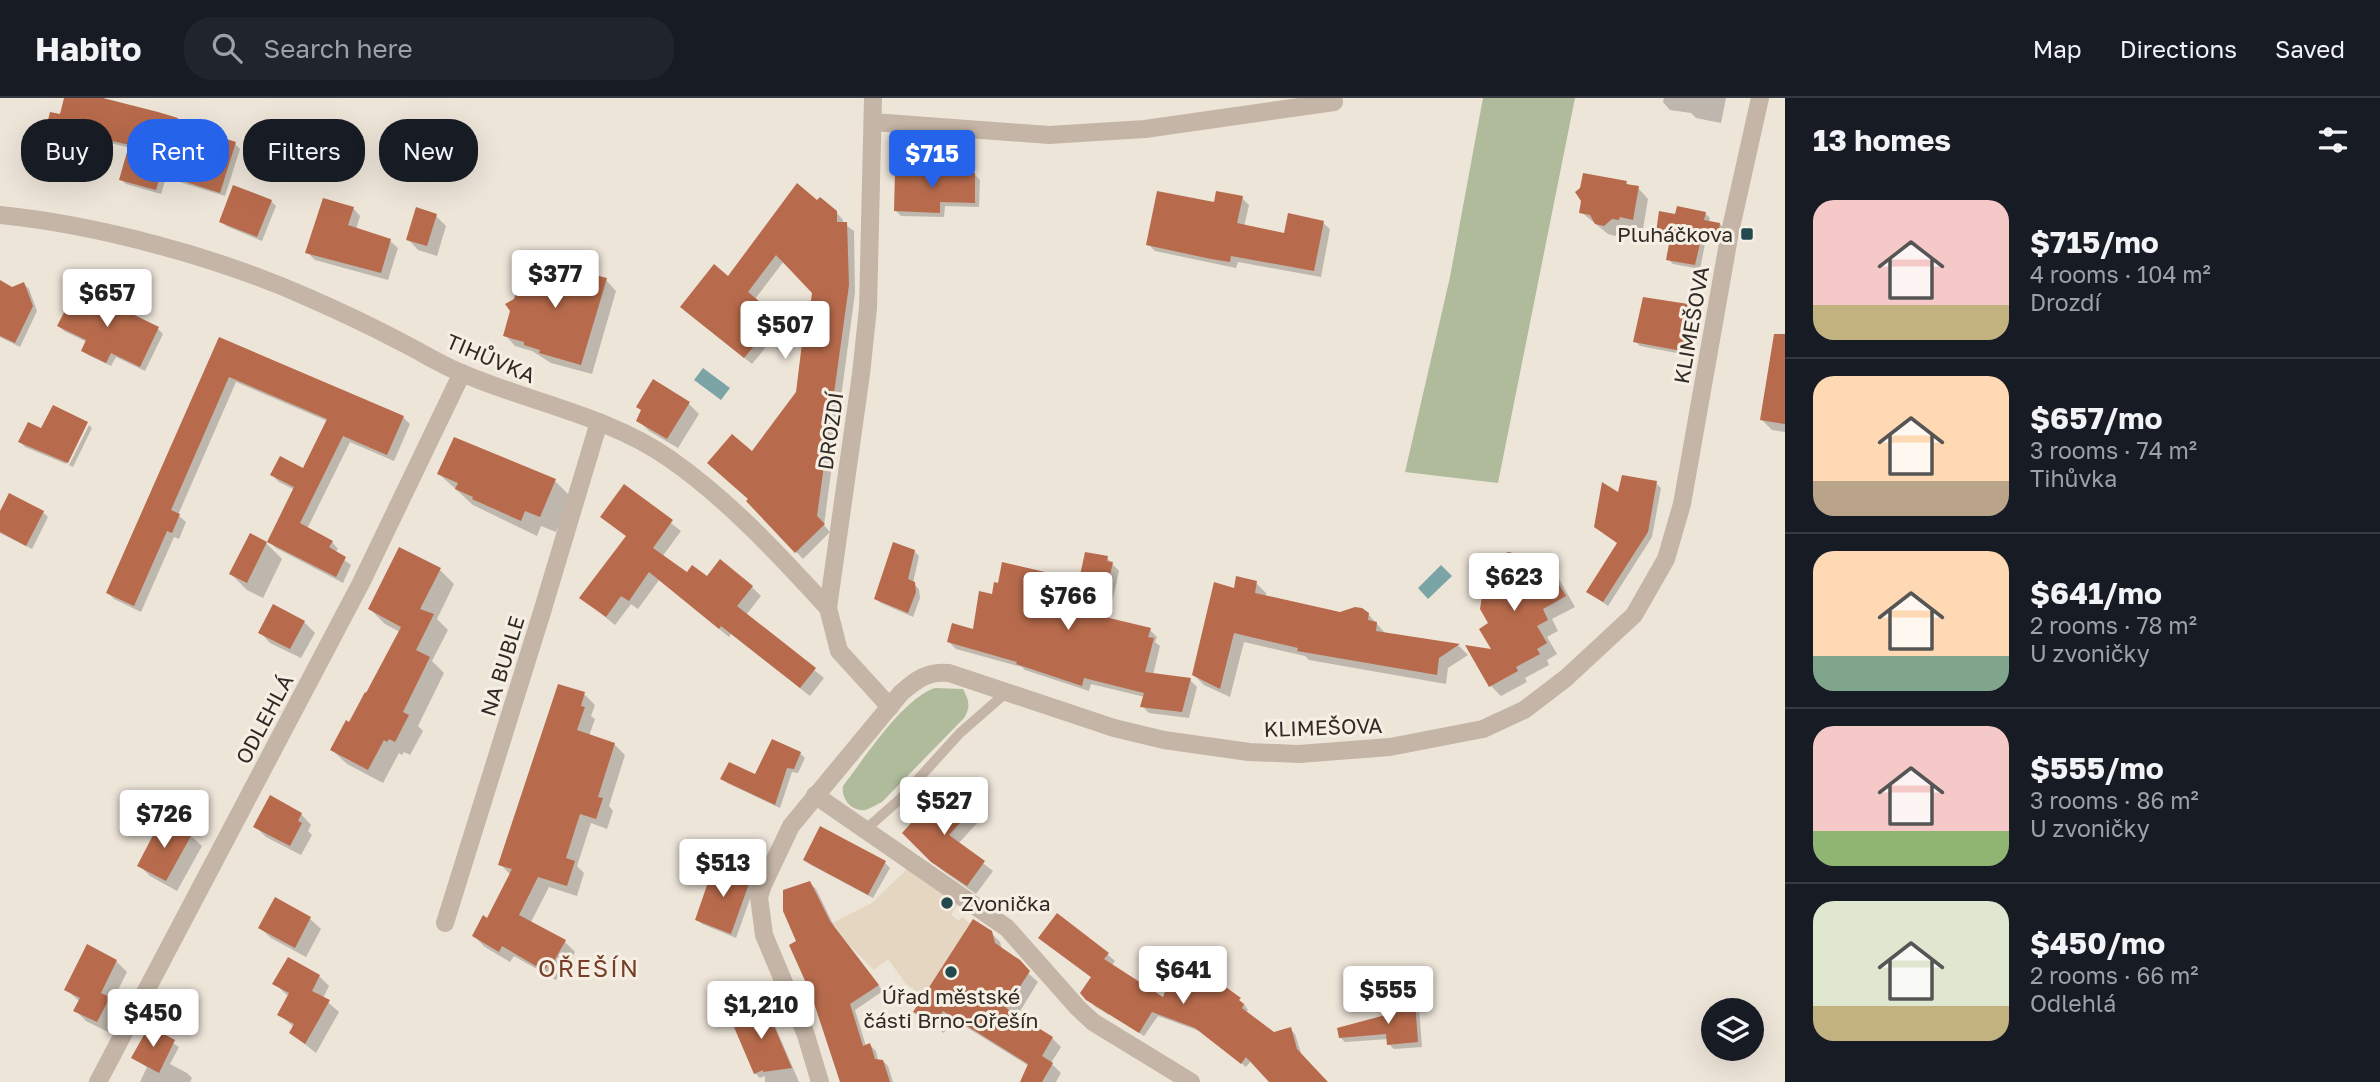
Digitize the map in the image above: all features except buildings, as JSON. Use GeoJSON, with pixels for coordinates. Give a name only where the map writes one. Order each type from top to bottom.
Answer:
{"type":"FeatureCollection","features":[{"type":"Feature","properties":{"kind":"street","name":"DROZDÍ"},"geometry":{"type":"LineString","coordinates":[[873,98],[868,308],[828,608],[839,650],[890,707]]}},
{"type":"Feature","properties":{"kind":"street","name":"KLIMEŠOVA"},"geometry":{"type":"LineString","coordinates":[[820,1082],[806,1035],[764,935],[760,897],[791,826],[901,692],[917,678],[936,672],[949,673],[1114,728],[1164,740],[1249,752],[1300,754],[1390,747],[1483,729],[1524,710],[1566,678],[1634,615],[1666,559],[1682,504],[1730,232],[1760,98]]}},
{"type":"Feature","properties":{"kind":"street"},"geometry":{"type":"LineString","coordinates":[[873,122],[1049,135],[1145,129],[1334,102]]}},
{"type":"Feature","properties":{"kind":"street","name":"TIHŮVKA"},"geometry":{"type":"LineString","coordinates":[[0,215],[90,229],[207,260],[304,295],[462,373],[599,422],[668,458],[701,482],[753,528],[828,608]]}},
{"type":"Feature","properties":{"kind":"street","name":"ODLEHLÁ"},"geometry":{"type":"LineString","coordinates":[[98,1082],[361,583],[462,373]]}},
{"type":"Feature","properties":{"kind":"street","name":"NA BUBLE"},"geometry":{"type":"LineString","coordinates":[[445,923],[599,422]]}},
{"type":"Feature","properties":{"kind":"street"},"geometry":{"type":"LineString","coordinates":[[815,795],[1007,929],[1093,1022],[1191,1082]]}},
{"type":"Feature","properties":{"kind":"lane"},"geometry":{"type":"LineString","coordinates":[[865,831],[900,799],[960,733],[1008,691]]}},
{"type":"Feature","properties":{"kind":"green space"},"geometry":{"type":"Polygon","coordinates":[[[1483,98],[1575,98],[1498,483],[1405,472],[1450,277],[1483,98]]]}},
{"type":"Feature","properties":{"kind":"green space"},"geometry":{"type":"Polygon","coordinates":[[[935,688],[963,689],[968,704],[964,718],[882,802],[865,810],[855,809],[848,803],[843,786],[897,716],[923,694],[935,688]]]}},
{"type":"Feature","properties":{"kind":"shaded area"},"geometry":{"type":"Polygon","coordinates":[[[908,868],[958,904],[951,915],[959,921],[962,917],[970,923],[923,996],[906,984],[888,959],[874,970],[832,923],[872,903],[908,868]]]}},
{"type":"Feature","properties":{"kind":"water"},"geometry":{"type":"Polygon","coordinates":[[[703,368],[730,388],[721,400],[694,380],[703,368]]]}},
{"type":"Feature","properties":{"kind":"water"},"geometry":{"type":"Polygon","coordinates":[[[1441,565],[1452,576],[1428,599],[1418,588],[1441,565]]]}},
{"type":"Feature","properties":{"kind":"place","name":"Pluháčkova"},"geometry":{"type":"Point","coordinates":[1747,234]}},
{"type":"Feature","properties":{"kind":"place","name":"Zvonička"},"geometry":{"type":"Point","coordinates":[947,903]}},
{"type":"Feature","properties":{"kind":"place","name":"Úřad městské části Brno-Ořešín"},"geometry":{"type":"Point","coordinates":[951,972]}},
{"type":"Feature","properties":{"kind":"district","name":"OŘEŠÍN"},"geometry":{"type":"Point","coordinates":[589,967]}}]}
